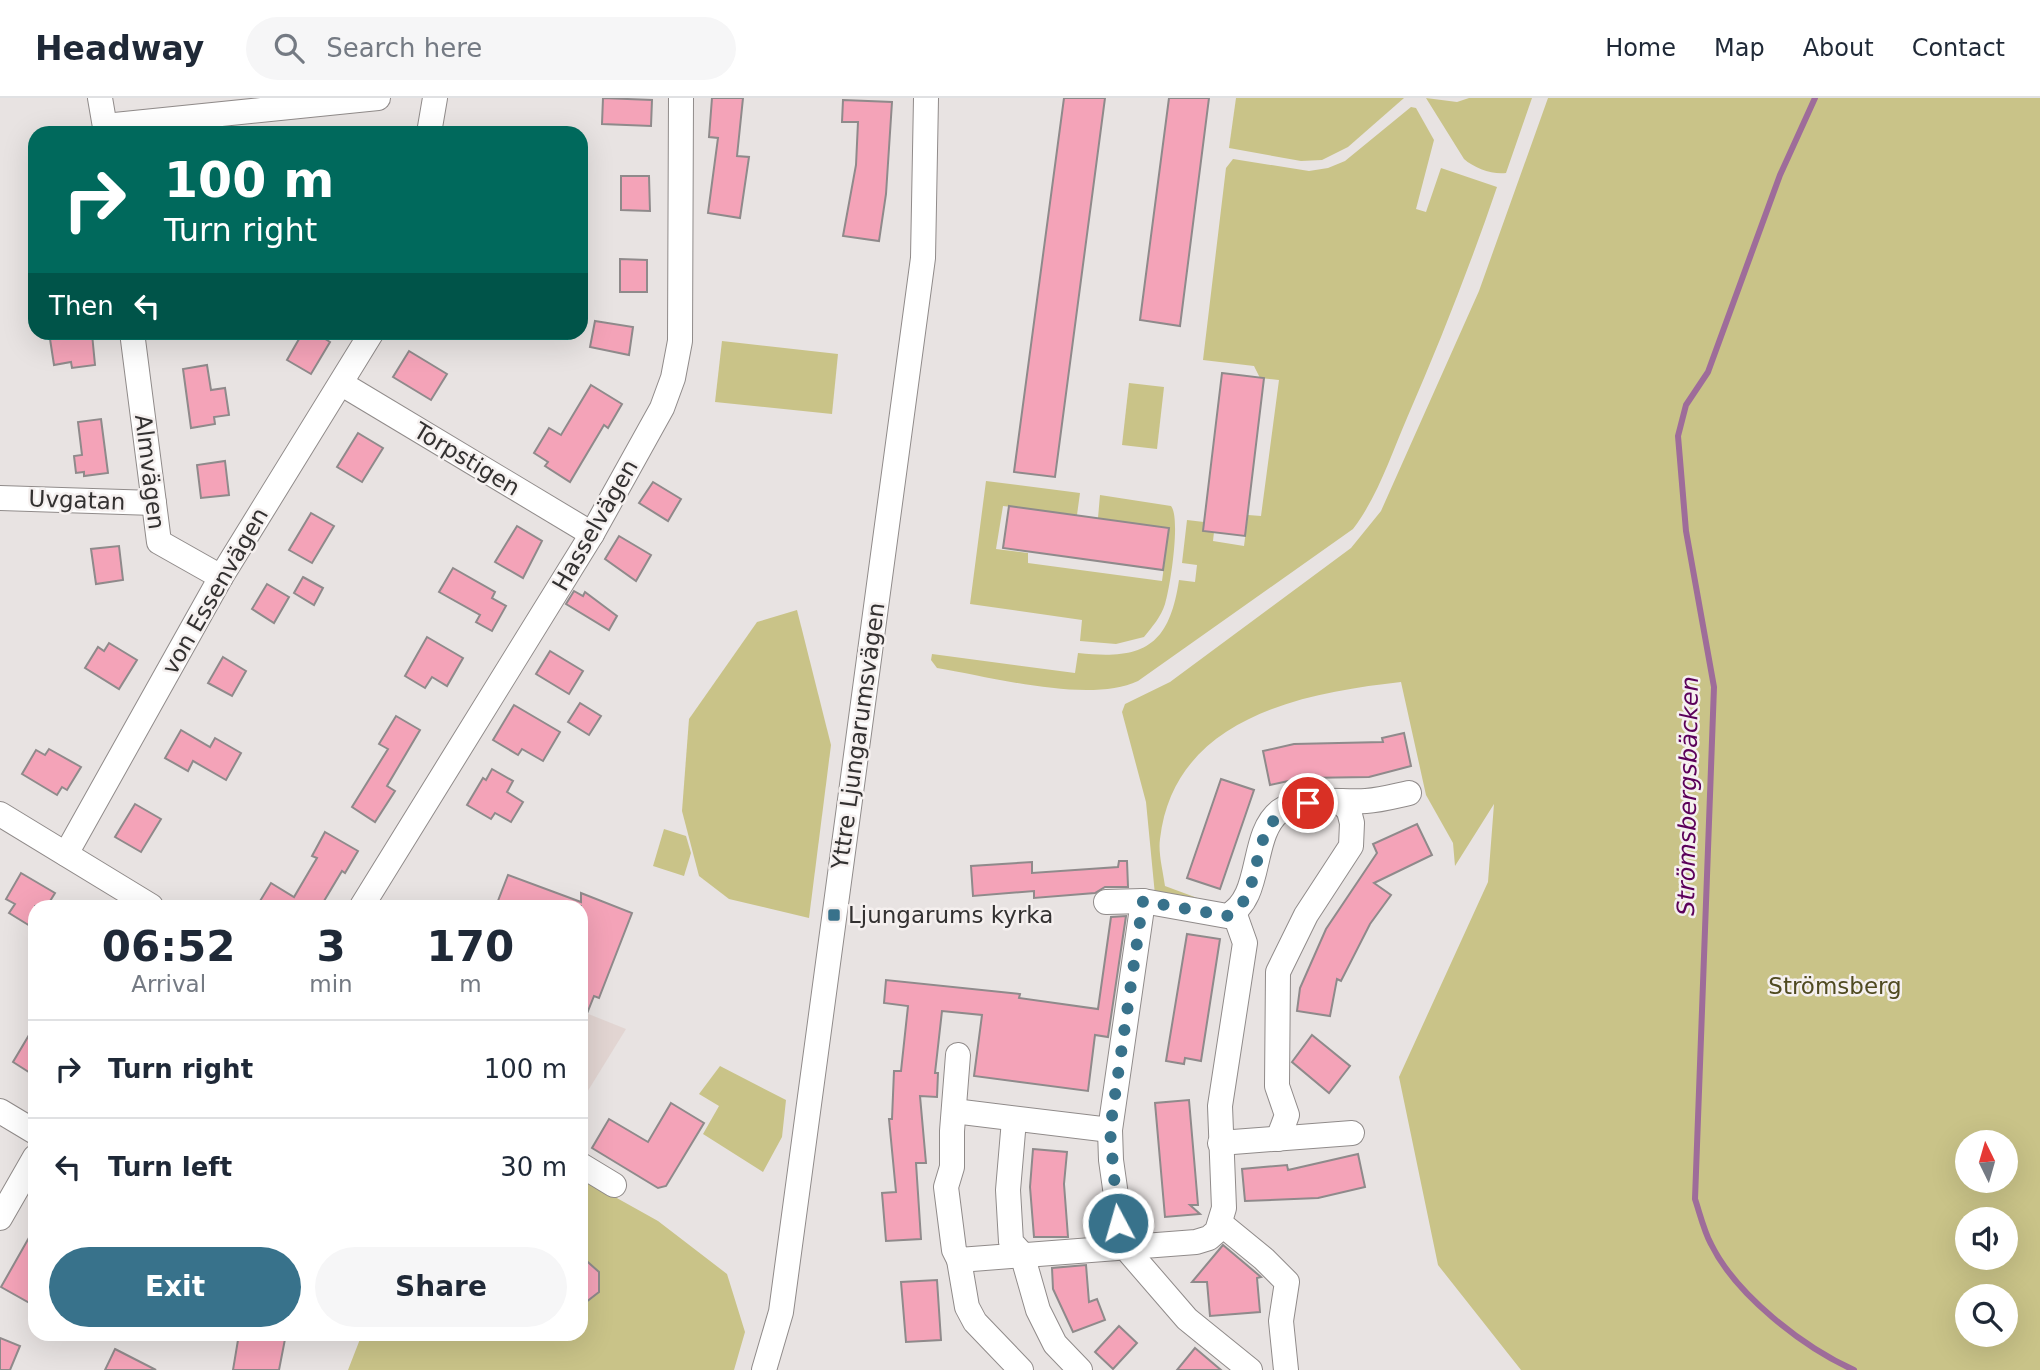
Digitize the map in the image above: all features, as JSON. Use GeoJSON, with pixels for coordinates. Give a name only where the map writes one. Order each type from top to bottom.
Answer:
{"type":"FeatureCollection","features":[{"type":"Feature","properties":{"kind":"street"},"geometry":{"type":"LineString","coordinates":[[100,98],[104,126]]}},
{"type":"Feature","properties":{"kind":"street"},"geometry":{"type":"LineString","coordinates":[[139,126],[379,98]]}},
{"type":"Feature","properties":{"kind":"street"},"geometry":{"type":"LineString","coordinates":[[430,126],[435,98]]}},
{"type":"Feature","properties":{"kind":"street","name":"Hasselvägen"},"geometry":{"type":"LineString","coordinates":[[366,900],[592,534],[662,408],[673,378],[680,341],[681,98]]}},
{"type":"Feature","properties":{"kind":"street","name":"Yttre Ljungarumsvägen"},"geometry":{"type":"LineString","coordinates":[[764,1370],[781,1312],[923,258],[926,98]]}},
{"type":"Feature","properties":{"kind":"street","name":"Almvägen"},"geometry":{"type":"LineString","coordinates":[[133,340],[159,542],[221,577]]}},
{"type":"Feature","properties":{"kind":"street","name":"von Essenvägen"},"geometry":{"type":"LineString","coordinates":[[66,854],[221,577],[367,340]]}},
{"type":"Feature","properties":{"kind":"street","name":"Torpstigen"},"geometry":{"type":"LineString","coordinates":[[342,384],[592,534]]}},
{"type":"Feature","properties":{"kind":"street","name":"Uvgatan"},"geometry":{"type":"LineString","coordinates":[[0,498],[155,503]]}},
{"type":"Feature","properties":{"kind":"street"},"geometry":{"type":"LineString","coordinates":[[1106,902],[1143,901],[1227,916],[1244,900],[1269,827],[1280,811],[1292,806],[1367,801],[1409,793]]}},
{"type":"Feature","properties":{"kind":"street"},"geometry":{"type":"LineString","coordinates":[[1278,1139],[1287,1115],[1277,1086],[1276,990],[1283,958],[1351,846],[1352,823],[1349,811],[1340,801]]}},
{"type":"Feature","properties":{"kind":"street"},"geometry":{"type":"LineString","coordinates":[[0,814],[141,900]]}},
{"type":"Feature","properties":{"kind":"street"},"geometry":{"type":"LineString","coordinates":[[1143,901],[1110,1130],[1111,1160],[1123,1245],[1186,1319],[1250,1370]]}},
{"type":"Feature","properties":{"kind":"street"},"geometry":{"type":"LineString","coordinates":[[958,1260],[1123,1245],[1140,1248],[1209,1238],[1220,1223],[1224,1208],[1220,1143],[1223,1073],[1245,943],[1234,912]]}},
{"type":"Feature","properties":{"kind":"street"},"geometry":{"type":"LineString","coordinates":[[1245,943],[1283,958]]}},
{"type":"Feature","properties":{"kind":"street"},"geometry":{"type":"LineString","coordinates":[[958,1055],[952,1167],[946,1187],[954,1250],[967,1307],[975,1322],[1021,1370]]}},
{"type":"Feature","properties":{"kind":"street"},"geometry":{"type":"LineString","coordinates":[[0,1111],[28,1128]]}},
{"type":"Feature","properties":{"kind":"street"},"geometry":{"type":"LineString","coordinates":[[954,1111],[1110,1130]]}},
{"type":"Feature","properties":{"kind":"street"},"geometry":{"type":"LineString","coordinates":[[1014,1120],[1009,1163],[1011,1242],[1021,1254],[1038,1310],[1055,1344],[1080,1370]]}},
{"type":"Feature","properties":{"kind":"street"},"geometry":{"type":"LineString","coordinates":[[1220,1143],[1352,1133]]}},
{"type":"Feature","properties":{"kind":"street"},"geometry":{"type":"LineString","coordinates":[[0,1218],[28,1169]]}},
{"type":"Feature","properties":{"kind":"street"},"geometry":{"type":"LineString","coordinates":[[588,1169],[614,1185]]}},
{"type":"Feature","properties":{"kind":"street"},"geometry":{"type":"LineString","coordinates":[[1220,1223],[1287,1282],[1281,1321],[1286,1370]]}},
{"type":"Feature","properties":{"kind":"shaded area"},"geometry":{"type":"Polygon","coordinates":[[[588,1014],[626,1029],[588,1091],[588,1014]]]}},
{"type":"Feature","properties":{"kind":"green space"},"geometry":{"type":"Polygon","coordinates":[[[1236,98],[1404,98],[1348,147],[1322,160],[1301,161],[1229,148],[1236,98]]]}},
{"type":"Feature","properties":{"kind":"green space"},"geometry":{"type":"Polygon","coordinates":[[[1426,98],[1457,102],[1469,98],[1532,98],[1506,173],[1484,170],[1464,159],[1426,98]]]}},
{"type":"Feature","properties":{"kind":"green space","name":"Strömsberg"},"geometry":{"type":"Polygon","coordinates":[[[1548,98],[2040,98],[2040,1370],[1521,1370],[1438,1265],[1399,1077],[1488,882],[1494,804],[1455,866],[1453,843],[1426,795],[1401,682],[1323,694],[1248,719],[1216,739],[1190,765],[1170,798],[1160,839],[1165,886],[1200,899],[1231,905],[1155,895],[1146,802],[1122,712],[1125,704],[1170,682],[1351,548],[1381,511],[1479,291],[1548,98]]]}},
{"type":"Feature","properties":{"kind":"green space"},"geometry":{"type":"Polygon","coordinates":[[[1411,107],[1416,108],[1434,140],[1416,209],[1426,212],[1441,168],[1497,187],[1454,304],[1389,461],[1370,503],[1353,529],[1138,681],[1094,690],[1067,689],[937,668],[931,660],[932,654],[1075,673],[1078,653],[1101,655],[1136,651],[1160,634],[1168,621],[1179,580],[1195,582],[1197,565],[1182,563],[1187,520],[1204,522],[1214,532],[1213,541],[1244,546],[1248,515],[1261,516],[1279,380],[1260,378],[1254,366],[1203,360],[1226,168],[1233,159],[1309,171],[1328,168],[1345,161],[1411,107]]]}},
{"type":"Feature","properties":{"kind":"green space"},"geometry":{"type":"Polygon","coordinates":[[[722,341],[838,354],[832,414],[715,402],[722,341]]]}},
{"type":"Feature","properties":{"kind":"green space"},"geometry":{"type":"Polygon","coordinates":[[[1129,383],[1164,387],[1157,449],[1122,445],[1129,383]]]}},
{"type":"Feature","properties":{"kind":"green space"},"geometry":{"type":"Polygon","coordinates":[[[986,481],[1080,493],[1077,515],[1003,506],[996,549],[1028,553],[1028,563],[1162,581],[1169,528],[1098,518],[1100,495],[1171,506],[1174,513],[1175,538],[1167,596],[1156,622],[1144,637],[1116,644],[1080,641],[1082,620],[970,604],[986,481]]]}},
{"type":"Feature","properties":{"kind":"green space"},"geometry":{"type":"Polygon","coordinates":[[[797,610],[831,745],[809,918],[729,899],[699,876],[682,811],[689,719],[757,622],[797,610]]]}},
{"type":"Feature","properties":{"kind":"green space"},"geometry":{"type":"Polygon","coordinates":[[[664,829],[686,836],[691,853],[684,876],[653,866],[664,829]]]}},
{"type":"Feature","properties":{"kind":"green space"},"geometry":{"type":"Polygon","coordinates":[[[720,1066],[786,1100],[782,1137],[763,1172],[703,1134],[719,1106],[699,1094],[720,1066]]]}},
{"type":"Feature","properties":{"kind":"green space"},"geometry":{"type":"Polygon","coordinates":[[[588,1182],[658,1221],[727,1274],[745,1332],[734,1370],[348,1370],[359,1341],[588,1341],[588,1182]]]}},
{"type":"Feature","properties":{"kind":"building"},"geometry":{"type":"Polygon","coordinates":[[[603,98],[652,100],[651,126],[602,124],[603,98]]]}},
{"type":"Feature","properties":{"kind":"building"},"geometry":{"type":"Polygon","coordinates":[[[712,98],[743,98],[737,156],[749,157],[740,218],[708,213],[718,138],[709,137],[712,98]]]}},
{"type":"Feature","properties":{"kind":"building"},"geometry":{"type":"Polygon","coordinates":[[[1064,98],[1105,98],[1055,477],[1014,472],[1064,98]]]}},
{"type":"Feature","properties":{"kind":"building"},"geometry":{"type":"Polygon","coordinates":[[[1169,98],[1209,98],[1180,326],[1140,320],[1169,98]]]}},
{"type":"Feature","properties":{"kind":"building"},"geometry":{"type":"Polygon","coordinates":[[[843,100],[892,102],[886,194],[879,241],[843,236],[856,165],[858,122],[842,122],[843,100]]]}},
{"type":"Feature","properties":{"kind":"building"},"geometry":{"type":"Polygon","coordinates":[[[621,176],[649,176],[650,211],[621,210],[621,176]]]}},
{"type":"Feature","properties":{"kind":"building"},"geometry":{"type":"Polygon","coordinates":[[[620,259],[647,260],[647,292],[620,292],[620,259]]]}},
{"type":"Feature","properties":{"kind":"building"},"geometry":{"type":"Polygon","coordinates":[[[595,321],[633,327],[629,355],[590,347],[595,321]]]}},
{"type":"Feature","properties":{"kind":"building"},"geometry":{"type":"Polygon","coordinates":[[[50,340],[93,340],[95,365],[72,368],[71,362],[54,365],[50,340]]]}},
{"type":"Feature","properties":{"kind":"building"},"geometry":{"type":"Polygon","coordinates":[[[298,340],[330,342],[311,374],[287,360],[298,340]]]}},
{"type":"Feature","properties":{"kind":"building"},"geometry":{"type":"Polygon","coordinates":[[[409,351],[447,374],[431,400],[393,377],[409,351]]]}},
{"type":"Feature","properties":{"kind":"building"},"geometry":{"type":"Polygon","coordinates":[[[207,365],[211,390],[225,388],[229,415],[214,417],[215,424],[191,428],[183,369],[207,365]]]}},
{"type":"Feature","properties":{"kind":"building"},"geometry":{"type":"Polygon","coordinates":[[[1222,373],[1264,378],[1245,536],[1203,531],[1222,373]]]}},
{"type":"Feature","properties":{"kind":"building"},"geometry":{"type":"Polygon","coordinates":[[[591,385],[622,404],[608,428],[604,425],[570,482],[545,466],[548,462],[534,453],[549,428],[561,435],[591,385]]]}},
{"type":"Feature","properties":{"kind":"building"},"geometry":{"type":"Polygon","coordinates":[[[101,419],[108,473],[84,476],[84,472],[76,473],[74,456],[82,455],[78,422],[101,419]]]}},
{"type":"Feature","properties":{"kind":"building"},"geometry":{"type":"Polygon","coordinates":[[[358,433],[383,448],[362,482],[337,467],[358,433]]]}},
{"type":"Feature","properties":{"kind":"building"},"geometry":{"type":"Polygon","coordinates":[[[225,461],[229,495],[201,498],[197,465],[225,461]]]}},
{"type":"Feature","properties":{"kind":"building"},"geometry":{"type":"Polygon","coordinates":[[[653,482],[681,499],[668,521],[639,503],[653,482]]]}},
{"type":"Feature","properties":{"kind":"building"},"geometry":{"type":"Polygon","coordinates":[[[1009,506],[1169,528],[1163,570],[1003,548],[1009,506]]]}},
{"type":"Feature","properties":{"kind":"building"},"geometry":{"type":"Polygon","coordinates":[[[311,513],[334,526],[312,563],[289,550],[311,513]]]}},
{"type":"Feature","properties":{"kind":"building"},"geometry":{"type":"Polygon","coordinates":[[[517,526],[542,541],[523,578],[495,562],[517,526]]]}},
{"type":"Feature","properties":{"kind":"building"},"geometry":{"type":"Polygon","coordinates":[[[619,536],[651,555],[636,581],[605,559],[619,536]]]}},
{"type":"Feature","properties":{"kind":"building"},"geometry":{"type":"Polygon","coordinates":[[[119,546],[123,580],[96,584],[91,549],[119,546]]]}},
{"type":"Feature","properties":{"kind":"building"},"geometry":{"type":"Polygon","coordinates":[[[453,568],[495,592],[492,598],[506,606],[492,631],[476,622],[480,615],[439,592],[453,568]]]}},
{"type":"Feature","properties":{"kind":"building"},"geometry":{"type":"Polygon","coordinates":[[[303,577],[323,588],[314,605],[294,593],[303,577]]]}},
{"type":"Feature","properties":{"kind":"building"},"geometry":{"type":"Polygon","coordinates":[[[267,584],[289,597],[274,623],[252,609],[267,584]]]}},
{"type":"Feature","properties":{"kind":"building"},"geometry":{"type":"Polygon","coordinates":[[[574,591],[583,596],[585,592],[617,616],[609,630],[566,604],[574,591]]]}},
{"type":"Feature","properties":{"kind":"building"},"geometry":{"type":"Polygon","coordinates":[[[427,637],[463,658],[447,686],[432,677],[425,688],[405,676],[427,637]]]}},
{"type":"Feature","properties":{"kind":"building"},"geometry":{"type":"Polygon","coordinates":[[[109,643],[137,660],[119,689],[85,668],[98,647],[104,651],[109,643]]]}},
{"type":"Feature","properties":{"kind":"building"},"geometry":{"type":"Polygon","coordinates":[[[550,651],[583,671],[569,694],[536,674],[550,651]]]}},
{"type":"Feature","properties":{"kind":"building"},"geometry":{"type":"Polygon","coordinates":[[[223,657],[246,671],[232,696],[208,683],[223,657]]]}},
{"type":"Feature","properties":{"kind":"building"},"geometry":{"type":"Polygon","coordinates":[[[580,703],[601,716],[589,735],[568,722],[580,703]]]}},
{"type":"Feature","properties":{"kind":"building"},"geometry":{"type":"Polygon","coordinates":[[[514,705],[560,732],[543,761],[522,749],[518,755],[493,740],[514,705]]]}},
{"type":"Feature","properties":{"kind":"building"},"geometry":{"type":"Polygon","coordinates":[[[396,716],[420,730],[387,786],[395,791],[375,822],[352,807],[388,749],[379,744],[396,716]]]}},
{"type":"Feature","properties":{"kind":"building"},"geometry":{"type":"Polygon","coordinates":[[[181,730],[210,747],[215,738],[241,753],[226,780],[193,761],[188,771],[165,758],[181,730]]]}},
{"type":"Feature","properties":{"kind":"building"},"geometry":{"type":"Polygon","coordinates":[[[1404,733],[1411,766],[1369,777],[1302,778],[1270,785],[1263,751],[1294,744],[1383,742],[1382,738],[1404,733]]]}},
{"type":"Feature","properties":{"kind":"building"},"geometry":{"type":"Polygon","coordinates":[[[49,749],[81,767],[67,790],[62,787],[57,795],[22,774],[36,750],[45,755],[49,749]]]}},
{"type":"Feature","properties":{"kind":"building"},"geometry":{"type":"Polygon","coordinates":[[[492,769],[513,781],[507,792],[523,802],[511,822],[495,813],[491,819],[467,805],[483,778],[486,780],[492,769]]]}},
{"type":"Feature","properties":{"kind":"building"},"geometry":{"type":"Polygon","coordinates":[[[1221,779],[1254,790],[1220,889],[1187,878],[1221,779]]]}},
{"type":"Feature","properties":{"kind":"building"},"geometry":{"type":"Polygon","coordinates":[[[135,804],[161,819],[141,852],[115,837],[135,804]]]}},
{"type":"Feature","properties":{"kind":"building"},"geometry":{"type":"Polygon","coordinates":[[[1417,824],[1432,855],[1374,883],[1391,895],[1370,924],[1341,981],[1337,979],[1330,1016],[1297,1011],[1300,988],[1326,929],[1377,853],[1373,844],[1417,824]]]}},
{"type":"Feature","properties":{"kind":"building"},"geometry":{"type":"Polygon","coordinates":[[[325,832],[358,851],[325,900],[261,900],[271,883],[294,897],[317,858],[312,856],[325,832]]]}},
{"type":"Feature","properties":{"kind":"building"},"geometry":{"type":"Polygon","coordinates":[[[1119,861],[1127,861],[1128,887],[1105,887],[1095,893],[1034,898],[1034,891],[973,896],[971,866],[1032,862],[1032,873],[1118,867],[1119,861]]]}},
{"type":"Feature","properties":{"kind":"building"},"geometry":{"type":"Polygon","coordinates":[[[21,873],[55,893],[51,900],[28,900],[28,925],[9,913],[15,904],[6,899],[21,873]]]}},
{"type":"Feature","properties":{"kind":"building"},"geometry":{"type":"Polygon","coordinates":[[[508,875],[576,900],[498,900],[508,875]]]}},
{"type":"Feature","properties":{"kind":"building"},"geometry":{"type":"Polygon","coordinates":[[[581,893],[632,913],[599,998],[594,996],[588,1011],[588,900],[581,900],[581,893]]]}},
{"type":"Feature","properties":{"kind":"building"},"geometry":{"type":"Polygon","coordinates":[[[1126,916],[1108,1037],[1095,1035],[1088,1091],[974,1076],[982,1015],[942,1011],[935,1073],[938,1073],[937,1097],[920,1096],[926,1163],[916,1163],[921,1239],[886,1241],[882,1193],[896,1192],[889,1119],[892,1119],[894,1071],[901,1071],[908,1006],[884,1003],[886,980],[1020,994],[1019,998],[1098,1009],[1111,917],[1126,916]]]}},
{"type":"Feature","properties":{"kind":"building"},"geometry":{"type":"Polygon","coordinates":[[[1187,934],[1220,939],[1201,1061],[1185,1058],[1184,1064],[1166,1061],[1187,934]]]}},
{"type":"Feature","properties":{"kind":"building"},"geometry":{"type":"Polygon","coordinates":[[[1312,1035],[1350,1066],[1329,1093],[1292,1062],[1312,1035]]]}},
{"type":"Feature","properties":{"kind":"building"},"geometry":{"type":"Polygon","coordinates":[[[28,1037],[28,1072],[13,1062],[28,1037]]]}},
{"type":"Feature","properties":{"kind":"building"},"geometry":{"type":"Polygon","coordinates":[[[1189,1100],[1198,1205],[1190,1205],[1200,1214],[1165,1217],[1155,1103],[1189,1100]]]}},
{"type":"Feature","properties":{"kind":"building"},"geometry":{"type":"Polygon","coordinates":[[[671,1103],[704,1123],[666,1186],[658,1188],[592,1148],[609,1119],[648,1142],[671,1103]]]}},
{"type":"Feature","properties":{"kind":"building"},"geometry":{"type":"Polygon","coordinates":[[[1033,1149],[1067,1152],[1064,1184],[1068,1237],[1034,1237],[1030,1187],[1033,1149]]]}},
{"type":"Feature","properties":{"kind":"building"},"geometry":{"type":"Polygon","coordinates":[[[1358,1154],[1365,1187],[1318,1198],[1245,1201],[1242,1169],[1287,1165],[1288,1170],[1358,1154]]]}},
{"type":"Feature","properties":{"kind":"building"},"geometry":{"type":"Polygon","coordinates":[[[28,1239],[28,1302],[1,1287],[28,1239]]]}},
{"type":"Feature","properties":{"kind":"building"},"geometry":{"type":"Polygon","coordinates":[[[1223,1245],[1261,1277],[1257,1278],[1260,1312],[1210,1316],[1207,1282],[1192,1282],[1223,1245]]]}},
{"type":"Feature","properties":{"kind":"building"},"geometry":{"type":"Polygon","coordinates":[[[588,1262],[599,1272],[599,1292],[588,1301],[588,1262]]]}},
{"type":"Feature","properties":{"kind":"building"},"geometry":{"type":"Polygon","coordinates":[[[1086,1265],[1089,1302],[1097,1299],[1105,1320],[1073,1332],[1053,1289],[1052,1268],[1086,1265]]]}},
{"type":"Feature","properties":{"kind":"building"},"geometry":{"type":"Polygon","coordinates":[[[937,1280],[941,1340],[906,1342],[901,1282],[937,1280]]]}},
{"type":"Feature","properties":{"kind":"building"},"geometry":{"type":"Polygon","coordinates":[[[1119,1326],[1137,1343],[1113,1369],[1095,1352],[1119,1326]]]}},
{"type":"Feature","properties":{"kind":"building"},"geometry":{"type":"Polygon","coordinates":[[[0,1338],[20,1346],[10,1370],[0,1370],[0,1338]]]}},
{"type":"Feature","properties":{"kind":"building"},"geometry":{"type":"Polygon","coordinates":[[[238,1341],[285,1341],[279,1370],[233,1370],[238,1341]]]}},
{"type":"Feature","properties":{"kind":"building"},"geometry":{"type":"Polygon","coordinates":[[[1195,1348],[1221,1370],[1177,1370],[1195,1348]]]}},
{"type":"Feature","properties":{"kind":"building"},"geometry":{"type":"Polygon","coordinates":[[[115,1349],[156,1370],[105,1370],[115,1349]]]}},
{"type":"Feature","properties":{"kind":"waterway","name":"Strömsbergsbäcken"},"geometry":{"type":"LineString","coordinates":[[1815,98],[1780,175],[1708,372],[1686,405],[1678,436],[1686,531],[1714,687],[1695,1199],[1711,1244],[1737,1282],[1773,1318],[1814,1348],[1854,1370]]}},
{"type":"Feature","properties":{"kind":"place","name":"Ljungarums kyrka"},"geometry":{"type":"Point","coordinates":[834,915]}},
{"type":"Feature","properties":{"kind":"route"},"geometry":{"type":"LineString","coordinates":[[1118,1223],[1110,1130],[1143,901],[1227,916],[1234,912],[1244,900],[1273,819],[1280,811],[1308,803]]}}]}
